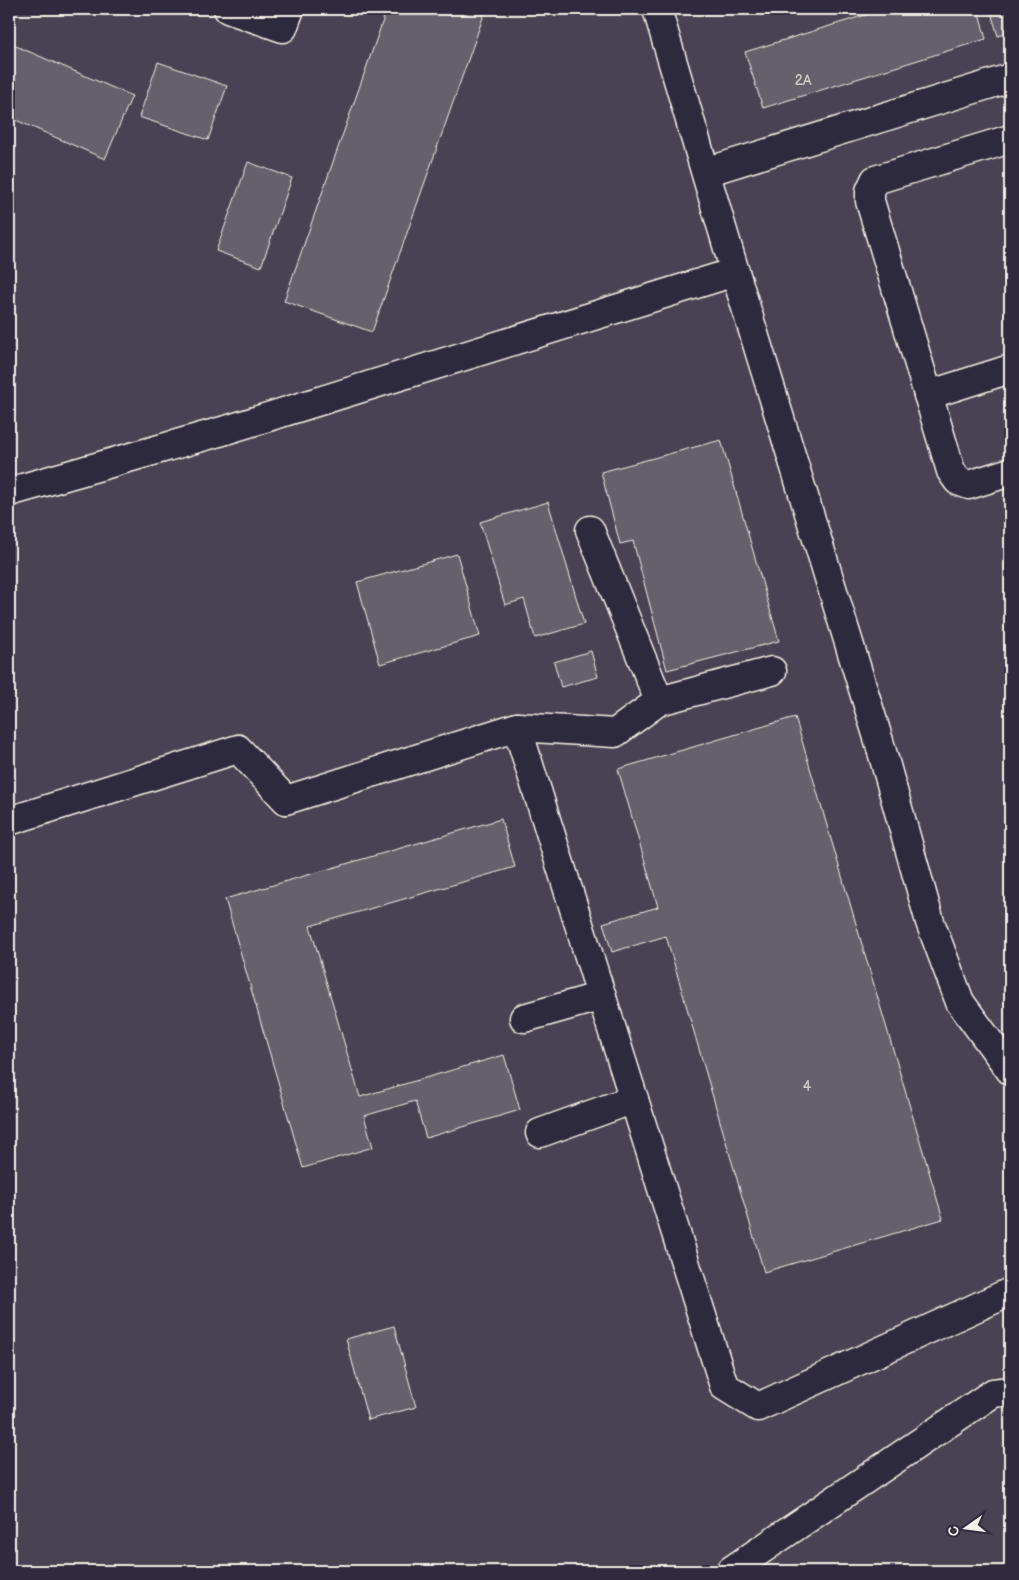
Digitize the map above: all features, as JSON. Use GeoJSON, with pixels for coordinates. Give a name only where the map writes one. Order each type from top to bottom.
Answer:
{"type":"FeatureCollection","features":[{"type":"Feature","properties":{"kind":"street"},"geometry":{"type":"LineString","coordinates":[[228,9],[283,28],[290,9]]}},
{"type":"Feature","properties":{"kind":"street"},"geometry":{"type":"LineString","coordinates":[[657,9],[735,272],[879,741],[930,922],[960,1002],[1010,1070]]}},
{"type":"Feature","properties":{"kind":"street"},"geometry":{"type":"LineString","coordinates":[[706,172],[1010,78]]}},
{"type":"Feature","properties":{"kind":"street"},"geometry":{"type":"LineString","coordinates":[[1010,139],[875,180],[870,191],[870,201],[951,471],[958,481],[969,485],[1010,472]]}},
{"type":"Feature","properties":{"kind":"street"},"geometry":{"type":"LineString","coordinates":[[9,492],[226,430],[735,272]]}},
{"type":"Feature","properties":{"kind":"street"},"geometry":{"type":"LineString","coordinates":[[928,396],[1010,369]]}},
{"type":"Feature","properties":{"kind":"street"},"geometry":{"type":"LineString","coordinates":[[590,530],[659,701]]}},
{"type":"Feature","properties":{"kind":"street"},"geometry":{"type":"LineString","coordinates":[[9,821],[238,749],[286,800],[517,727],[616,733],[659,701],[772,671]]}},
{"type":"Feature","properties":{"kind":"street"},"geometry":{"type":"LineString","coordinates":[[517,727],[724,1386],[758,1407],[1010,1292]]}},
{"type":"Feature","properties":{"kind":"street"},"geometry":{"type":"LineString","coordinates":[[524,1018],[602,996]]}},
{"type":"Feature","properties":{"kind":"street"},"geometry":{"type":"LineString","coordinates":[[540,1133],[634,1099]]}},
{"type":"Feature","properties":{"kind":"street"},"geometry":{"type":"LineString","coordinates":[[730,1571],[993,1393],[1010,1391]]}},
{"type":"Feature","properties":{"kind":"shaded area"},"geometry":{"type":"Polygon","coordinates":[[[9,9],[1010,9],[1010,1571],[9,1571],[9,9]]]}},
{"type":"Feature","properties":{"kind":"building"},"geometry":{"type":"Polygon","coordinates":[[[387,9],[486,9],[372,332],[284,301],[387,9]]]}},
{"type":"Feature","properties":{"kind":"building"},"geometry":{"type":"Polygon","coordinates":[[[885,9],[978,9],[986,39],[763,108],[745,52],[885,9]]]}},
{"type":"Feature","properties":{"kind":"building"},"geometry":{"type":"Polygon","coordinates":[[[990,9],[1010,9],[1010,32],[998,36],[990,9]]]}},
{"type":"Feature","properties":{"kind":"building"},"geometry":{"type":"Polygon","coordinates":[[[9,43],[132,96],[105,159],[9,117],[9,43]]]}},
{"type":"Feature","properties":{"kind":"building"},"geometry":{"type":"Polygon","coordinates":[[[158,62],[227,86],[208,140],[139,117],[158,62]]]}},
{"type":"Feature","properties":{"kind":"building"},"geometry":{"type":"Polygon","coordinates":[[[248,162],[292,178],[261,267],[216,251],[248,162]]]}},
{"type":"Feature","properties":{"kind":"building"},"geometry":{"type":"Polygon","coordinates":[[[721,440],[779,641],[667,670],[633,541],[620,544],[601,472],[721,440]]]}},
{"type":"Feature","properties":{"kind":"building"},"geometry":{"type":"Polygon","coordinates":[[[548,502],[584,624],[535,638],[524,599],[505,605],[480,522],[548,502]]]}},
{"type":"Feature","properties":{"kind":"building"},"geometry":{"type":"Polygon","coordinates":[[[457,554],[480,636],[380,664],[357,582],[457,554]]]}},
{"type":"Feature","properties":{"kind":"building"},"geometry":{"type":"Polygon","coordinates":[[[591,651],[598,677],[561,687],[554,662],[591,651]]]}},
{"type":"Feature","properties":{"kind":"building"},"geometry":{"type":"Polygon","coordinates":[[[795,717],[943,1219],[764,1272],[666,936],[612,952],[603,923],[658,907],[618,769],[795,717]]]}},
{"type":"Feature","properties":{"kind":"building"},"geometry":{"type":"Polygon","coordinates":[[[501,819],[515,867],[310,926],[360,1097],[504,1055],[520,1110],[426,1138],[415,1101],[364,1116],[373,1147],[303,1168],[225,899],[501,819]]]}},
{"type":"Feature","properties":{"kind":"building"},"geometry":{"type":"Polygon","coordinates":[[[394,1326],[416,1407],[368,1420],[346,1339],[394,1326]]]}}]}
